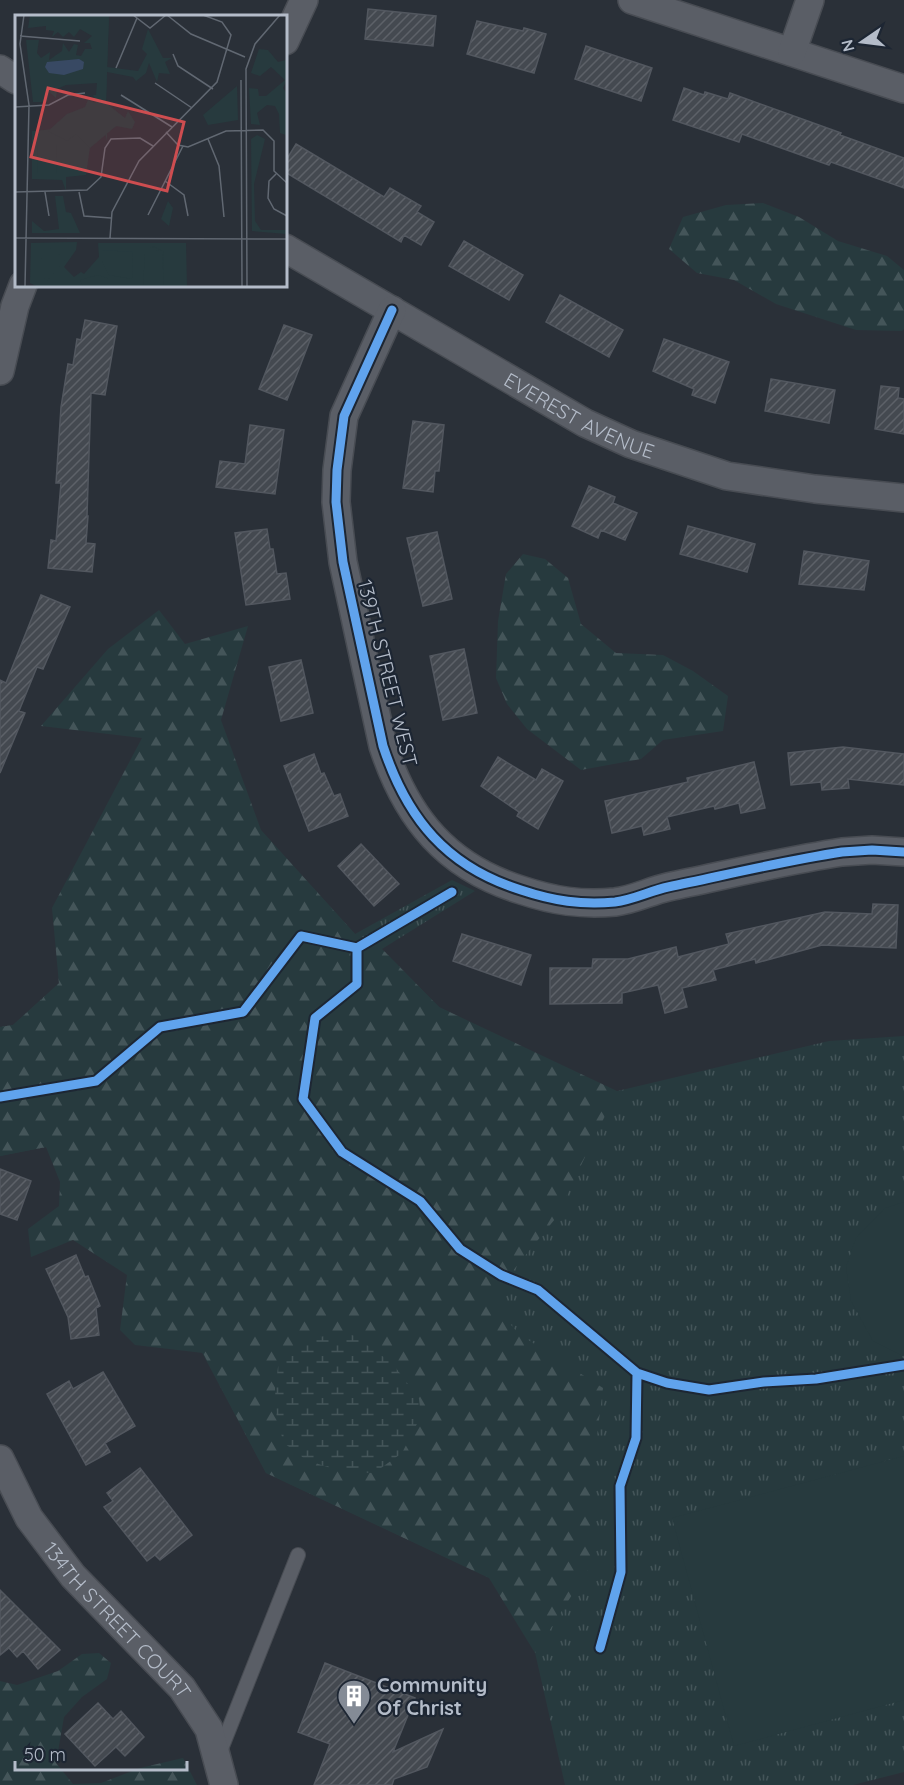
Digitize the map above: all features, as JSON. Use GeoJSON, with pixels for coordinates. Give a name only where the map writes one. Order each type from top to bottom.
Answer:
{"type":"FeatureCollection","features":[{"type":"Feature","properties":{"kind":"street"},"geometry":{"type":"LineString","coordinates":[[286,39],[304,0]]}},
{"type":"Feature","properties":{"kind":"street"},"geometry":{"type":"LineString","coordinates":[[632,0],[904,90]]}},
{"type":"Feature","properties":{"kind":"street"},"geometry":{"type":"LineString","coordinates":[[792,52],[810,0]]}},
{"type":"Feature","properties":{"kind":"street"},"geometry":{"type":"LineString","coordinates":[[0,69],[15,79]]}},
{"type":"Feature","properties":{"kind":"street","name":"EVEREST AVENUE"},"geometry":{"type":"LineString","coordinates":[[286,249],[585,423],[631,444],[727,476],[815,489],[904,498]]}},
{"type":"Feature","properties":{"kind":"street"},"geometry":{"type":"LineString","coordinates":[[0,370],[15,306],[23,286]]}},
{"type":"Feature","properties":{"kind":"street","name":"139TH STREET WEST"},"geometry":{"type":"LineString","coordinates":[[392,310],[344,416],[337,470],[336,502],[343,562],[383,746],[393,775],[404,796],[444,848],[486,878],[549,899],[571,903],[617,902],[662,889],[842,852],[872,850],[904,852]]}},
{"type":"Feature","properties":{"kind":"street","name":"134TH STREET COURT"},"geometry":{"type":"LineString","coordinates":[[0,1459],[29,1518],[73,1576],[182,1688],[209,1729],[220,1773]]}},
{"type":"Feature","properties":{"kind":"lane"},"geometry":{"type":"LineString","coordinates":[[220,1773],[298,1555]]}},
{"type":"Feature","properties":{"kind":"green space"},"geometry":{"type":"Polygon","coordinates":[[[763,203],[799,217],[838,241],[887,256],[904,270],[904,329],[902,331],[856,330],[776,304],[734,280],[697,273],[669,249],[683,217],[726,205],[763,203]]]}},
{"type":"Feature","properties":{"kind":"green space"},"geometry":{"type":"Polygon","coordinates":[[[523,554],[545,559],[568,578],[581,624],[616,653],[663,655],[693,671],[728,696],[723,731],[663,740],[641,759],[581,770],[527,729],[507,704],[496,678],[498,621],[506,574],[523,554]]]}},
{"type":"Feature","properties":{"kind":"green space"},"geometry":{"type":"Polygon","coordinates":[[[159,610],[185,644],[248,626],[221,720],[261,830],[355,934],[385,952],[439,1007],[617,1091],[555,1219],[489,1300],[519,1334],[603,1388],[595,1452],[591,1565],[535,1653],[489,1578],[266,1473],[203,1353],[135,1345],[120,1330],[127,1275],[73,1240],[31,1257],[28,1229],[59,1206],[60,1182],[46,1147],[0,1156],[0,1027],[13,1025],[59,984],[52,908],[142,738],[41,726],[108,649],[159,610]]]}},
{"type":"Feature","properties":{"kind":"green space"},"geometry":{"type":"Polygon","coordinates":[[[256,825],[355,934],[452,880],[475,891],[382,949],[439,1007],[609,1093],[829,1041],[904,1036],[904,1772],[853,1785],[565,1785],[534,1648],[490,1578],[266,1473],[128,1213],[46,1147],[0,1156],[0,1027],[13,1025],[59,983],[256,825]]]}},
{"type":"Feature","properties":{"kind":"green space"},"geometry":{"type":"Polygon","coordinates":[[[904,1202],[904,1355],[901,1355],[873,1341],[851,1301],[846,1267],[856,1238],[885,1208],[904,1202]]]}},
{"type":"Feature","properties":{"kind":"green space"},"geometry":{"type":"Polygon","coordinates":[[[344,1333],[355,1336],[393,1364],[419,1399],[421,1416],[402,1453],[374,1473],[343,1472],[306,1460],[284,1443],[277,1421],[275,1389],[279,1360],[308,1340],[344,1333]]]}},
{"type":"Feature","properties":{"kind":"green space"},"geometry":{"type":"Polygon","coordinates":[[[904,1456],[904,1700],[734,1746],[672,1518],[904,1456]]]}},
{"type":"Feature","properties":{"kind":"green space"},"geometry":{"type":"Polygon","coordinates":[[[99,1653],[111,1663],[107,1679],[82,1697],[64,1717],[56,1763],[73,1784],[101,1783],[140,1768],[183,1758],[197,1785],[0,1785],[0,1681],[17,1685],[58,1671],[82,1654],[99,1653]]]}},
{"type":"Feature","properties":{"kind":"building"},"geometry":{"type":"Polygon","coordinates":[[[368,9],[436,16],[433,46],[365,39],[368,9]]]}},
{"type":"Feature","properties":{"kind":"building"},"geometry":{"type":"Polygon","coordinates":[[[477,21],[523,31],[524,28],[546,34],[534,73],[467,54],[477,21]]]}},
{"type":"Feature","properties":{"kind":"building"},"geometry":{"type":"Polygon","coordinates":[[[586,46],[652,68],[641,101],[575,79],[586,46]]]}},
{"type":"Feature","properties":{"kind":"building"},"geometry":{"type":"Polygon","coordinates":[[[684,88],[704,95],[705,92],[728,99],[730,93],[904,158],[904,188],[831,162],[829,165],[742,134],[739,142],[673,120],[684,88]]]}},
{"type":"Feature","properties":{"kind":"building"},"geometry":{"type":"Polygon","coordinates":[[[296,144],[384,197],[390,188],[421,206],[417,212],[434,222],[421,245],[404,235],[401,242],[286,173],[286,160],[296,144]]]}},
{"type":"Feature","properties":{"kind":"building"},"geometry":{"type":"Polygon","coordinates":[[[464,241],[523,275],[509,300],[449,266],[464,241]]]}},
{"type":"Feature","properties":{"kind":"building"},"geometry":{"type":"Polygon","coordinates":[[[560,295],[623,330],[609,357],[546,322],[560,295]]]}},
{"type":"Feature","properties":{"kind":"building"},"geometry":{"type":"Polygon","coordinates":[[[85,320],[117,326],[105,395],[91,393],[86,543],[95,544],[92,572],[48,568],[51,540],[56,541],[61,483],[56,483],[61,407],[68,364],[73,365],[77,339],[81,340],[85,320]]]}},
{"type":"Feature","properties":{"kind":"building"},"geometry":{"type":"Polygon","coordinates":[[[284,325],[312,335],[287,400],[259,389],[284,325]]]}},
{"type":"Feature","properties":{"kind":"building"},"geometry":{"type":"Polygon","coordinates":[[[664,339],[729,362],[715,403],[692,395],[694,389],[653,371],[664,339]]]}},
{"type":"Feature","properties":{"kind":"building"},"geometry":{"type":"Polygon","coordinates":[[[771,379],[835,390],[829,423],[765,411],[771,379]]]}},
{"type":"Feature","properties":{"kind":"building"},"geometry":{"type":"Polygon","coordinates":[[[881,386],[899,388],[898,398],[904,399],[904,434],[875,429],[881,386]]]}},
{"type":"Feature","properties":{"kind":"building"},"geometry":{"type":"Polygon","coordinates":[[[413,421],[444,425],[439,471],[435,471],[433,492],[403,488],[413,421]]]}},
{"type":"Feature","properties":{"kind":"building"},"geometry":{"type":"Polygon","coordinates":[[[250,425],[284,430],[275,494],[216,487],[220,461],[245,464],[250,425]]]}},
{"type":"Feature","properties":{"kind":"building"},"geometry":{"type":"Polygon","coordinates":[[[589,486],[615,497],[613,503],[637,513],[625,540],[601,530],[598,538],[572,526],[589,486]]]}},
{"type":"Feature","properties":{"kind":"building"},"geometry":{"type":"Polygon","coordinates":[[[688,526],[755,544],[747,572],[680,554],[688,526]]]}},
{"type":"Feature","properties":{"kind":"building"},"geometry":{"type":"Polygon","coordinates":[[[267,529],[277,574],[286,573],[290,599],[246,605],[235,533],[267,529]]]}},
{"type":"Feature","properties":{"kind":"building"},"geometry":{"type":"Polygon","coordinates":[[[437,532],[452,599],[423,606],[407,538],[437,532]]]}},
{"type":"Feature","properties":{"kind":"building"},"geometry":{"type":"Polygon","coordinates":[[[804,551],[869,561],[864,590],[799,584],[804,551]]]}},
{"type":"Feature","properties":{"kind":"building"},"geometry":{"type":"Polygon","coordinates":[[[41,595],[70,607],[43,669],[37,667],[19,711],[25,713],[0,773],[0,680],[6,683],[41,595]]]}},
{"type":"Feature","properties":{"kind":"building"},"geometry":{"type":"Polygon","coordinates":[[[464,649],[477,713],[443,720],[430,656],[464,649]]]}},
{"type":"Feature","properties":{"kind":"building"},"geometry":{"type":"Polygon","coordinates":[[[301,660],[313,713],[281,721],[269,667],[301,660]]]}},
{"type":"Feature","properties":{"kind":"building"},"geometry":{"type":"Polygon","coordinates":[[[843,747],[904,754],[904,785],[848,779],[849,788],[822,790],[821,782],[791,785],[788,753],[843,747]]]}},
{"type":"Feature","properties":{"kind":"building"},"geometry":{"type":"Polygon","coordinates":[[[314,754],[321,774],[324,773],[334,796],[340,794],[348,816],[309,831],[284,766],[314,754]]]}},
{"type":"Feature","properties":{"kind":"building"},"geometry":{"type":"Polygon","coordinates":[[[498,757],[536,780],[542,769],[563,781],[538,829],[517,816],[519,812],[481,786],[498,757]]]}},
{"type":"Feature","properties":{"kind":"building"},"geometry":{"type":"Polygon","coordinates":[[[754,762],[765,808],[741,813],[739,803],[715,809],[714,806],[667,817],[670,829],[644,835],[642,826],[612,833],[605,801],[688,782],[687,778],[754,762]]]}},
{"type":"Feature","properties":{"kind":"building"},"geometry":{"type":"Polygon","coordinates":[[[361,844],[399,884],[374,906],[338,866],[361,844]]]}},
{"type":"Feature","properties":{"kind":"building"},"geometry":{"type":"Polygon","coordinates":[[[873,904],[898,905],[896,948],[822,945],[756,963],[755,959],[713,970],[716,980],[682,988],[687,1007],[665,1013],[658,985],[622,993],[622,1003],[550,1004],[550,968],[592,968],[593,959],[628,959],[676,947],[678,957],[729,944],[726,934],[825,912],[872,914],[873,904]]]}},
{"type":"Feature","properties":{"kind":"building"},"geometry":{"type":"Polygon","coordinates":[[[462,934],[531,955],[521,985],[453,961],[462,934]]]}},
{"type":"Feature","properties":{"kind":"building"},"geometry":{"type":"Polygon","coordinates":[[[0,1169],[31,1181],[17,1220],[0,1214],[0,1169]]]}},
{"type":"Feature","properties":{"kind":"building"},"geometry":{"type":"Polygon","coordinates":[[[76,1255],[85,1277],[88,1276],[100,1306],[96,1308],[99,1335],[71,1339],[68,1317],[46,1269],[76,1255]]]}},
{"type":"Feature","properties":{"kind":"building"},"geometry":{"type":"Polygon","coordinates":[[[103,1372],[135,1426],[105,1443],[110,1452],[86,1465],[47,1394],[69,1381],[73,1389],[103,1372]]]}},
{"type":"Feature","properties":{"kind":"building"},"geometry":{"type":"Polygon","coordinates":[[[140,1468],[192,1535],[160,1560],[155,1555],[147,1561],[104,1507],[113,1501],[107,1493],[140,1468]]]}},
{"type":"Feature","properties":{"kind":"building"},"geometry":{"type":"Polygon","coordinates":[[[0,1590],[60,1650],[38,1669],[23,1651],[17,1657],[9,1648],[0,1655],[0,1590]]]}},
{"type":"Feature","properties":{"kind":"building","name":"Community Of Christ"},"geometry":{"type":"Polygon","coordinates":[[[325,1663],[415,1698],[393,1752],[443,1729],[427,1767],[394,1779],[392,1785],[314,1785],[330,1744],[298,1732],[325,1663]]]}},
{"type":"Feature","properties":{"kind":"building"},"geometry":{"type":"Polygon","coordinates":[[[98,1703],[113,1719],[121,1711],[144,1737],[125,1756],[116,1747],[95,1766],[65,1734],[98,1703]]]}},
{"type":"Feature","properties":{"kind":"cycle path"},"geometry":{"type":"LineString","coordinates":[[392,310],[344,416],[337,470],[336,502],[343,562],[383,746],[404,796],[433,837],[451,854],[495,880],[545,897],[591,903],[622,901],[668,887],[842,852],[872,850],[904,852]]}},
{"type":"Feature","properties":{"kind":"cycle path"},"geometry":{"type":"LineString","coordinates":[[357,948],[452,892]]}},
{"type":"Feature","properties":{"kind":"cycle path"},"geometry":{"type":"LineString","coordinates":[[0,1097],[96,1081],[160,1027],[243,1012],[301,936],[357,948],[357,984],[315,1018],[303,1099],[342,1152],[420,1201],[460,1249],[501,1275],[538,1290],[637,1373],[636,1438],[620,1486],[621,1572],[600,1648]]}},
{"type":"Feature","properties":{"kind":"cycle path"},"geometry":{"type":"LineString","coordinates":[[637,1373],[667,1383],[709,1390],[764,1382],[816,1379],[904,1365]]}},
{"type":"Feature","properties":{"kind":"place","name":"Community Of Christ"},"geometry":{"type":"Point","coordinates":[354,1725]}}]}
